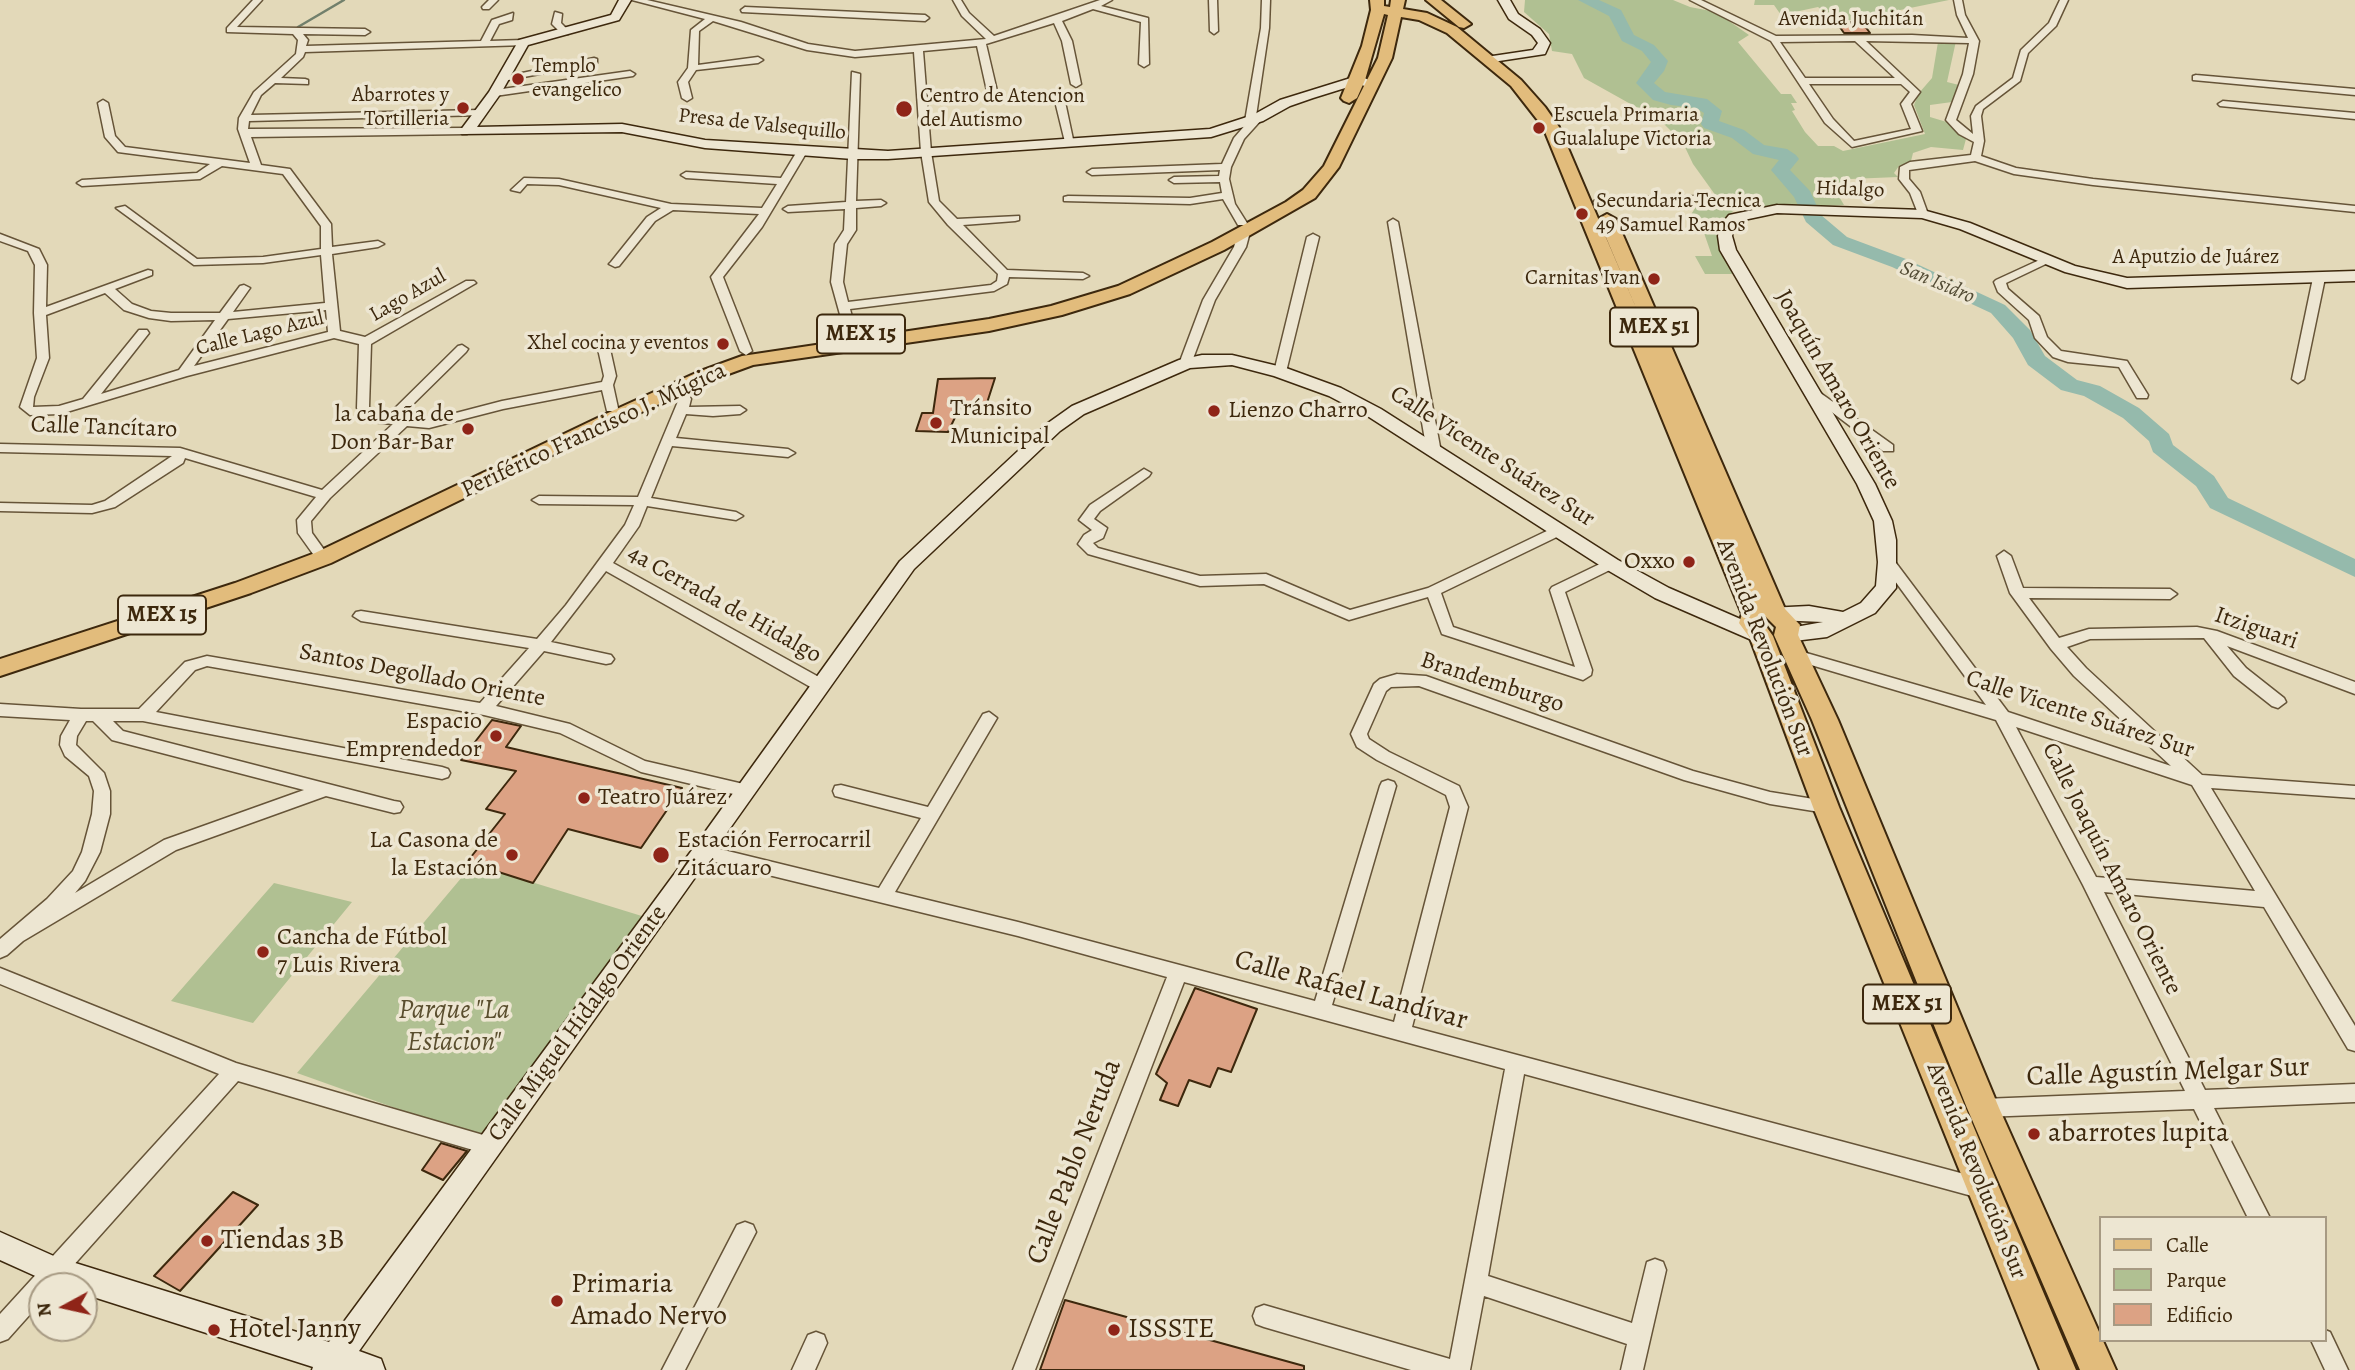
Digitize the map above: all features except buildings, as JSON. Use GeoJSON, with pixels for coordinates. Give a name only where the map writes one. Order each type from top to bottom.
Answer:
{"type":"FeatureCollection","features":[{"type":"Feature","properties":{"kind":"main road","name":"Avenida Revolución Sur"},"geometry":{"type":"LineString","coordinates":[[1433,0],[1498,59],[1549,100],[1569,127],[1774,631],[1826,807],[2058,1370]]}},
{"type":"Feature","properties":{"kind":"main road","name":"Avenida Revolución Sur"},"geometry":{"type":"LineString","coordinates":[[1377,5],[1398,3],[1439,23],[1498,59],[1551,127],[1774,631],[1825,720],[1983,1108],[2098,1370]]}},
{"type":"Feature","properties":{"kind":"main road","name":"Periférico Francisco J. Múgica"},"geometry":{"type":"LineString","coordinates":[[0,668],[218,596],[319,553],[679,387],[766,356],[1050,304],[1110,285],[1243,228],[1306,179],[1366,83],[1385,58],[1398,3]]}},
{"type":"Feature","properties":{"kind":"main road","name":"Periférico Francisco J. Múgica"},"geometry":{"type":"LineString","coordinates":[[1366,83],[1377,5]]}},
{"type":"Feature","properties":{"kind":"main road"},"geometry":{"type":"LineString","coordinates":[[1391,32],[1395,26],[1406,22],[1439,23]]}},
{"type":"Feature","properties":{"kind":"main road","name":"Periférico Francisco J. Múgica"},"geometry":{"type":"LineString","coordinates":[[0,652],[319,553],[482,466],[694,370],[746,351],[852,340]]}},
{"type":"Feature","properties":{"kind":"street"},"geometry":{"type":"LineString","coordinates":[[258,0],[230,30],[365,32]]}},
{"type":"Feature","properties":{"kind":"street"},"geometry":{"type":"LineString","coordinates":[[486,7],[494,0]]}},
{"type":"Feature","properties":{"kind":"street"},"geometry":{"type":"LineString","coordinates":[[302,49],[523,43],[615,17],[625,0]]}},
{"type":"Feature","properties":{"kind":"street"},"geometry":{"type":"LineString","coordinates":[[636,0],[738,24],[807,47],[855,54],[981,43],[1057,20],[1101,2],[1144,20],[1144,64]]}},
{"type":"Feature","properties":{"kind":"street"},"geometry":{"type":"LineString","coordinates":[[738,24],[750,0]]}},
{"type":"Feature","properties":{"kind":"street"},"geometry":{"type":"LineString","coordinates":[[1213,0],[1214,31]]}},
{"type":"Feature","properties":{"kind":"street"},"geometry":{"type":"LineString","coordinates":[[1185,364],[1209,300],[1240,247],[1243,228],[1230,204],[1225,173],[1239,138],[1254,120],[1266,0]]}},
{"type":"Feature","properties":{"kind":"street"},"geometry":{"type":"LineString","coordinates":[[1498,59],[1536,54],[1541,51],[1544,43],[1536,32],[1513,16],[1504,0]]}},
{"type":"Feature","properties":{"kind":"street","name":"Avenida Juchitán"},"geometry":{"type":"LineString","coordinates":[[1694,0],[1774,39],[1975,41]]}},
{"type":"Feature","properties":{"kind":"street"},"geometry":{"type":"LineString","coordinates":[[1958,0],[1975,41],[1968,74],[1951,120],[1979,141]]}},
{"type":"Feature","properties":{"kind":"street"},"geometry":{"type":"LineString","coordinates":[[1976,159],[1979,141],[1976,116],[1979,108],[2017,79],[2024,52],[2053,24],[2064,0]]}},
{"type":"Feature","properties":{"kind":"street"},"geometry":{"type":"LineString","coordinates":[[960,1],[965,14],[992,40]]}},
{"type":"Feature","properties":{"kind":"street"},"geometry":{"type":"LineString","coordinates":[[745,10],[925,18]]}},
{"type":"Feature","properties":{"kind":"street"},"geometry":{"type":"LineString","coordinates":[[558,14],[556,24],[565,32]]}},
{"type":"Feature","properties":{"kind":"street"},"geometry":{"type":"LineString","coordinates":[[484,45],[495,22],[509,18],[510,15]]}},
{"type":"Feature","properties":{"kind":"street"},"geometry":{"type":"LineString","coordinates":[[687,98],[683,82],[694,68],[695,30],[710,19]]}},
{"type":"Feature","properties":{"kind":"street"},"geometry":{"type":"LineString","coordinates":[[1057,20],[1067,41],[1076,84]]}},
{"type":"Feature","properties":{"kind":"street"},"geometry":{"type":"LineString","coordinates":[[257,168],[245,134],[244,118],[248,106],[257,94],[300,55],[301,35],[296,31]]}},
{"type":"Feature","properties":{"kind":"street"},"geometry":{"type":"LineString","coordinates":[[1774,39],[1829,121],[1852,144],[1917,131],[1906,104],[1914,92],[1857,38]]}},
{"type":"Feature","properties":{"kind":"street"},"geometry":{"type":"LineString","coordinates":[[467,131],[495,93],[523,43]]}},
{"type":"Feature","properties":{"kind":"street"},"geometry":{"type":"LineString","coordinates":[[981,43],[992,91]]}},
{"type":"Feature","properties":{"kind":"street"},"geometry":{"type":"LineString","coordinates":[[918,50],[926,152],[934,202],[1004,273],[1083,276]]}},
{"type":"Feature","properties":{"kind":"street"},"geometry":{"type":"LineString","coordinates":[[694,68],[758,60]]}},
{"type":"Feature","properties":{"kind":"street"},"geometry":{"type":"LineString","coordinates":[[503,78],[594,61]]}},
{"type":"Feature","properties":{"kind":"street"},"geometry":{"type":"LineString","coordinates":[[495,93],[630,74]]}},
{"type":"Feature","properties":{"kind":"street"},"geometry":{"type":"LineString","coordinates":[[852,340],[836,282],[841,244],[850,230],[855,74]]}},
{"type":"Feature","properties":{"kind":"street"},"geometry":{"type":"LineString","coordinates":[[2196,78],[2226,95],[2355,117]]}},
{"type":"Feature","properties":{"kind":"street"},"geometry":{"type":"LineString","coordinates":[[272,80],[305,82]]}},
{"type":"Feature","properties":{"kind":"street"},"geometry":{"type":"LineString","coordinates":[[1802,81],[1903,80]]}},
{"type":"Feature","properties":{"kind":"street","name":"Presa de Valsequillo"},"geometry":{"type":"LineString","coordinates":[[245,134],[622,128],[705,144],[853,155],[926,152],[1211,133],[1254,120],[1285,103],[1366,83]]}},
{"type":"Feature","properties":{"kind":"street"},"geometry":{"type":"LineString","coordinates":[[2226,95],[2355,92]]}},
{"type":"Feature","properties":{"kind":"street"},"geometry":{"type":"LineString","coordinates":[[1059,97],[1070,142]]}},
{"type":"Feature","properties":{"kind":"street"},"geometry":{"type":"LineString","coordinates":[[103,103],[110,137],[122,150],[286,171],[327,226],[326,252],[334,334]]}},
{"type":"Feature","properties":{"kind":"street"},"geometry":{"type":"LineString","coordinates":[[244,118],[480,113]]}},
{"type":"Feature","properties":{"kind":"street"},"geometry":{"type":"LineString","coordinates":[[746,351],[717,277],[756,227],[803,150]]}},
{"type":"Feature","properties":{"kind":"street"},"geometry":{"type":"LineString","coordinates":[[1923,214],[1915,192],[1904,179],[1904,169],[1910,165],[1976,159],[2014,171],[2094,182],[2355,209]]}},
{"type":"Feature","properties":{"kind":"street"},"geometry":{"type":"LineString","coordinates":[[82,183],[200,176],[219,163]]}},
{"type":"Feature","properties":{"kind":"street"},"geometry":{"type":"LineString","coordinates":[[1092,172],[1225,173]]}},
{"type":"Feature","properties":{"kind":"street"},"geometry":{"type":"LineString","coordinates":[[1133,180],[1225,173]]}},
{"type":"Feature","properties":{"kind":"street"},"geometry":{"type":"LineString","coordinates":[[687,175],[783,181]]}},
{"type":"Feature","properties":{"kind":"street"},"geometry":{"type":"LineString","coordinates":[[516,190],[524,181],[559,182],[671,207],[765,211]]}},
{"type":"Feature","properties":{"kind":"street"},"geometry":{"type":"LineString","coordinates":[[1068,199],[1190,201],[1228,195]]}},
{"type":"Feature","properties":{"kind":"street"},"geometry":{"type":"LineString","coordinates":[[1599,201],[1694,199]]}},
{"type":"Feature","properties":{"kind":"street"},"geometry":{"type":"LineString","coordinates":[[788,209],[881,203]]}},
{"type":"Feature","properties":{"kind":"street"},"geometry":{"type":"LineString","coordinates":[[615,264],[651,219],[671,207]]}},
{"type":"Feature","properties":{"kind":"street"},"geometry":{"type":"LineString","coordinates":[[121,208],[194,262],[263,260],[378,244]]}},
{"type":"Feature","properties":{"kind":"street","name":"Joaquín Amaro Oriente"},"geometry":{"type":"LineString","coordinates":[[1774,631],[1820,632],[1847,620],[1868,607],[1886,588],[1888,562],[1883,522],[1874,500],[1726,243],[1727,226],[1734,218],[1777,209]]}},
{"type":"Feature","properties":{"kind":"street","name":"Hidalgo"},"geometry":{"type":"LineString","coordinates":[[1777,209],[1923,214]]}},
{"type":"Feature","properties":{"kind":"street","name":"A Aputzio de Juárez"},"geometry":{"type":"LineString","coordinates":[[1923,214],[1965,226],[2046,260],[2091,275],[2127,283],[2355,276]]}},
{"type":"Feature","properties":{"kind":"street"},"geometry":{"type":"LineString","coordinates":[[952,223],[1015,218]]}},
{"type":"Feature","properties":{"kind":"street"},"geometry":{"type":"LineString","coordinates":[[1393,222],[1434,452]]}},
{"type":"Feature","properties":{"kind":"street","name":"Calle Lago Azul"},"geometry":{"type":"LineString","coordinates":[[0,237],[25,245],[38,255],[41,265],[43,358],[26,407],[30,411],[60,410],[183,373],[334,334],[355,337],[365,342]]}},
{"type":"Feature","properties":{"kind":"street"},"geometry":{"type":"LineString","coordinates":[[1280,372],[1313,237]]}},
{"type":"Feature","properties":{"kind":"street"},"geometry":{"type":"LineString","coordinates":[[2046,260],[2000,282],[2002,290],[2035,319],[2041,338],[2057,354],[2068,358],[2123,364],[2142,395]]}},
{"type":"Feature","properties":{"kind":"street"},"geometry":{"type":"LineString","coordinates":[[40,313],[148,272]]}},
{"type":"Feature","properties":{"kind":"street"},"geometry":{"type":"LineString","coordinates":[[844,306],[994,288],[1003,282],[1004,273]]}},
{"type":"Feature","properties":{"kind":"street"},"geometry":{"type":"LineString","coordinates":[[2298,379],[2319,278]]}},
{"type":"Feature","properties":{"kind":"street","name":"Lago Azul"},"geometry":{"type":"LineString","coordinates":[[365,342],[470,283]]}},
{"type":"Feature","properties":{"kind":"street"},"geometry":{"type":"LineString","coordinates":[[107,288],[128,307],[171,317],[225,316],[331,306]]}},
{"type":"Feature","properties":{"kind":"street"},"geometry":{"type":"LineString","coordinates":[[183,373],[244,288]]}},
{"type":"Feature","properties":{"kind":"street"},"geometry":{"type":"LineString","coordinates":[[88,401],[143,334]]}},
{"type":"Feature","properties":{"kind":"street"},"geometry":{"type":"LineString","coordinates":[[365,342],[363,408],[377,419],[429,424],[502,405],[607,385]]}},
{"type":"Feature","properties":{"kind":"street"},"geometry":{"type":"LineString","coordinates":[[319,553],[304,533],[304,520],[462,349]]}},
{"type":"Feature","properties":{"kind":"street"},"geometry":{"type":"LineString","coordinates":[[604,349],[610,376],[607,385],[612,408]]}},
{"type":"Feature","properties":{"kind":"street","name":"Calle Vicente Suárez Sur"},"geometry":{"type":"LineString","coordinates":[[1185,364],[1202,360],[1232,360],[1280,372],[1335,392],[1365,407],[1611,564],[1662,593],[1721,620],[1774,631],[2002,716],[2198,781],[2355,792]]}},
{"type":"Feature","properties":{"kind":"street","name":"Calle Miguel Hidalgo Oriente"},"geometry":{"type":"LineString","coordinates":[[331,1364],[703,852],[907,565],[1054,427],[1078,410],[1185,364]]}},
{"type":"Feature","properties":{"kind":"street"},"geometry":{"type":"LineString","coordinates":[[484,709],[606,565],[632,526],[685,399],[679,387]]}},
{"type":"Feature","properties":{"kind":"street"},"geometry":{"type":"LineString","coordinates":[[1812,391],[1888,448]]}},
{"type":"Feature","properties":{"kind":"street"},"geometry":{"type":"LineString","coordinates":[[681,410],[740,410]]}},
{"type":"Feature","properties":{"kind":"street"},"geometry":{"type":"LineString","coordinates":[[668,440],[679,444],[788,453]]}},
{"type":"Feature","properties":{"kind":"street","name":"Calle Tancítaro"},"geometry":{"type":"LineString","coordinates":[[0,447],[180,452],[326,495]]}},
{"type":"Feature","properties":{"kind":"street"},"geometry":{"type":"LineString","coordinates":[[0,507],[93,509],[110,504],[178,460],[180,452]]}},
{"type":"Feature","properties":{"kind":"street"},"geometry":{"type":"LineString","coordinates":[[1144,473],[1095,508],[1086,520],[1100,528],[1098,535],[1089,538],[1085,544],[1093,551],[1200,581],[1266,579],[1349,615],[1433,591],[1558,531]]}},
{"type":"Feature","properties":{"kind":"street"},"geometry":{"type":"LineString","coordinates":[[539,500],[643,500],[736,516]]}},
{"type":"Feature","properties":{"kind":"street"},"geometry":{"type":"LineString","coordinates":[[2004,556],[2017,593],[2056,645],[2080,672],[2198,781],[2355,1043]]}},
{"type":"Feature","properties":{"kind":"street","name":"Calle Joaquín Amaro Oriente"},"geometry":{"type":"LineString","coordinates":[[1888,562],[2002,716],[2091,884],[2258,1216]]}},
{"type":"Feature","properties":{"kind":"street"},"geometry":{"type":"LineString","coordinates":[[1433,591],[1447,630],[1583,675],[1584,670],[1557,590],[1611,564]]}},
{"type":"Feature","properties":{"kind":"street","name":"4a Cerrada de Hidalgo"},"geometry":{"type":"LineString","coordinates":[[606,565],[820,685]]}},
{"type":"Feature","properties":{"kind":"street"},"geometry":{"type":"LineString","coordinates":[[2017,593],[2171,594]]}},
{"type":"Feature","properties":{"kind":"street"},"geometry":{"type":"LineString","coordinates":[[361,616],[538,644],[606,659]]}},
{"type":"Feature","properties":{"kind":"street","name":"Itziguari"},"geometry":{"type":"LineString","coordinates":[[2056,645],[2089,634],[2197,632],[2355,688]]}},
{"type":"Feature","properties":{"kind":"street"},"geometry":{"type":"LineString","coordinates":[[2208,634],[2240,672],[2278,702]]}},
{"type":"Feature","properties":{"kind":"street","name":"Santos Degollado Oriente"},"geometry":{"type":"LineString","coordinates":[[143,715],[190,666],[206,661],[484,709],[564,728],[641,766],[746,791]]}},
{"type":"Feature","properties":{"kind":"street","name":"Brandemburgo"},"geometry":{"type":"LineString","coordinates":[[1401,1034],[1459,807],[1453,791],[1382,756],[1363,743],[1359,734],[1380,688],[1386,683],[1420,680],[1690,776],[1770,798],[1826,807]]}},
{"type":"Feature","properties":{"kind":"street"},"geometry":{"type":"LineString","coordinates":[[0,710],[143,715],[442,773]]}},
{"type":"Feature","properties":{"kind":"street"},"geometry":{"type":"LineString","coordinates":[[89,715],[118,736],[394,807]]}},
{"type":"Feature","properties":{"kind":"street"},"geometry":{"type":"LineString","coordinates":[[0,950],[79,876],[91,852],[101,814],[102,791],[96,773],[71,752],[68,744],[69,736],[89,715]]}},
{"type":"Feature","properties":{"kind":"street"},"geometry":{"type":"LineString","coordinates":[[884,895],[989,718]]}},
{"type":"Feature","properties":{"kind":"street"},"geometry":{"type":"LineString","coordinates":[[1321,1012],[1388,786]]}},
{"type":"Feature","properties":{"kind":"street"},"geometry":{"type":"LineString","coordinates":[[18,935],[170,845],[326,789]]}},
{"type":"Feature","properties":{"kind":"street"},"geometry":{"type":"LineString","coordinates":[[841,791],[931,814]]}},
{"type":"Feature","properties":{"kind":"street","name":"Calle Rafael Landívar"},"geometry":{"type":"LineString","coordinates":[[703,852],[884,895],[1983,1189]]}},
{"type":"Feature","properties":{"kind":"street"},"geometry":{"type":"LineString","coordinates":[[2091,884],[2270,900]]}},
{"type":"Feature","properties":{"kind":"street","name":"Calle Pablo Neruda"},"geometry":{"type":"LineString","coordinates":[[1024,1370],[1178,974]]}},
{"type":"Feature","properties":{"kind":"street"},"geometry":{"type":"LineString","coordinates":[[0,976],[234,1071],[490,1146]]}},
{"type":"Feature","properties":{"kind":"street"},"geometry":{"type":"LineString","coordinates":[[1459,1370],[1516,1065]]}},
{"type":"Feature","properties":{"kind":"street"},"geometry":{"type":"LineString","coordinates":[[0,1331],[234,1071]]}},
{"type":"Feature","properties":{"kind":"street","name":"Calle Agustín Melgar Sur"},"geometry":{"type":"LineString","coordinates":[[1983,1108],[2355,1093]]}},
{"type":"Feature","properties":{"kind":"street"},"geometry":{"type":"LineString","coordinates":[[673,1370],[745,1232]]}},
{"type":"Feature","properties":{"kind":"street"},"geometry":{"type":"LineString","coordinates":[[0,1246],[53,1270],[331,1364],[370,1370]]}},
{"type":"Feature","properties":{"kind":"street"},"geometry":{"type":"LineString","coordinates":[[1632,1370],[1655,1270]]}},
{"type":"Feature","properties":{"kind":"street"},"geometry":{"type":"LineString","coordinates":[[1477,1283],[1641,1337]]}},
{"type":"Feature","properties":{"kind":"street"},"geometry":{"type":"LineString","coordinates":[[1264,1316],[1450,1370]]}},
{"type":"Feature","properties":{"kind":"street"},"geometry":{"type":"LineString","coordinates":[[2323,1342],[2337,1370]]}},
{"type":"Feature","properties":{"kind":"street"},"geometry":{"type":"LineString","coordinates":[[803,1370],[816,1343]]}},
{"type":"Feature","properties":{"kind":"green space"},"geometry":{"type":"Polygon","coordinates":[[[1525,0],[1673,0],[1690,7],[1716,12],[1749,35],[1738,42],[1781,94],[1791,94],[1797,103],[1791,103],[1795,110],[1792,111],[1805,132],[1818,146],[1834,146],[1843,151],[1925,134],[1914,105],[1919,93],[1932,78],[1938,42],[1956,41],[1947,82],[1959,85],[1952,102],[1930,105],[1930,117],[1950,123],[1966,139],[1963,150],[1931,147],[1913,153],[1911,161],[1899,166],[1894,173],[1898,177],[1850,179],[1834,188],[1844,205],[1734,210],[1718,227],[1718,246],[1733,274],[1705,274],[1695,256],[1712,256],[1704,233],[1695,231],[1690,216],[1703,196],[1716,196],[1693,164],[1683,143],[1661,121],[1584,78],[1572,54],[1552,51],[1549,34],[1524,12],[1525,0]]]}},
{"type":"Feature","properties":{"kind":"green space"},"geometry":{"type":"Polygon","coordinates":[[[1755,0],[1949,0],[1837,23],[1818,7],[1781,15],[1774,5],[1754,5],[1755,0]]]}},
{"type":"Feature","properties":{"kind":"green space","name":"Parque \"La Estacion\""},"geometry":{"type":"Polygon","coordinates":[[[473,864],[645,917],[485,1140],[297,1073],[473,864]]]}},
{"type":"Feature","properties":{"kind":"green space","name":"Cancha de Fútbol 7 Luis Rivera"},"geometry":{"type":"Polygon","coordinates":[[[274,883],[352,902],[253,1023],[171,1001],[274,883]]]}},
{"type":"Feature","properties":{"kind":"waterway"},"geometry":{"type":"LineString","coordinates":[[298,27],[344,0]]}},
{"type":"Feature","properties":{"kind":"waterway","name":"San Isidro"},"geometry":{"type":"LineString","coordinates":[[1586,0],[1615,13],[1628,38],[1648,48],[1660,61],[1656,71],[1644,83],[1659,96],[1701,103],[1713,111],[1710,124],[1738,134],[1759,150],[1781,153],[1790,159],[1780,170],[1803,195],[1813,218],[1840,241],[1899,263],[1998,309],[2022,335],[2036,360],[2069,385],[2092,391],[2131,413],[2161,439],[2161,447],[2205,481],[2219,503],[2355,569]]}},
{"type":"Feature","properties":{"kind":"place","name":"Templo evangelico"},"geometry":{"type":"Point","coordinates":[518,79]}},
{"type":"Feature","properties":{"kind":"place","name":"Abarrotes y Tortilleria"},"geometry":{"type":"Point","coordinates":[463,108]}},
{"type":"Feature","properties":{"kind":"place","name":"Centro de Atencion del Autismo"},"geometry":{"type":"Point","coordinates":[904,109]}},
{"type":"Feature","properties":{"kind":"place","name":"Escuela Primaria Gualalupe Victoria"},"geometry":{"type":"Point","coordinates":[1539,128]}},
{"type":"Feature","properties":{"kind":"place","name":"Secundaria Tecnica 49 Samuel Ramos"},"geometry":{"type":"Point","coordinates":[1582,214]}},
{"type":"Feature","properties":{"kind":"place","name":"Carnitas Ivan"},"geometry":{"type":"Point","coordinates":[1654,279]}},
{"type":"Feature","properties":{"kind":"place","name":"Xhel cocina y eventos"},"geometry":{"type":"Point","coordinates":[723,344]}},
{"type":"Feature","properties":{"kind":"place","name":"Lienzo Charro"},"geometry":{"type":"Point","coordinates":[1214,411]}},
{"type":"Feature","properties":{"kind":"place","name":"Tránsito Municipal"},"geometry":{"type":"Point","coordinates":[936,423]}},
{"type":"Feature","properties":{"kind":"place","name":"la cabaña de Don Bar-Bar"},"geometry":{"type":"Point","coordinates":[468,429]}},
{"type":"Feature","properties":{"kind":"place","name":"Oxxo"},"geometry":{"type":"Point","coordinates":[1689,562]}},
{"type":"Feature","properties":{"kind":"place","name":"Espacio Emprendedor"},"geometry":{"type":"Point","coordinates":[496,736]}},
{"type":"Feature","properties":{"kind":"place","name":"Teatro Juárez"},"geometry":{"type":"Point","coordinates":[584,798]}},
{"type":"Feature","properties":{"kind":"place","name":"La Casona de la Estación"},"geometry":{"type":"Point","coordinates":[512,855]}},
{"type":"Feature","properties":{"kind":"place","name":"Estación Ferrocarril Zitácuaro"},"geometry":{"type":"Point","coordinates":[661,855]}},
{"type":"Feature","properties":{"kind":"place","name":"Cancha de Fútbol 7 Luis Rivera"},"geometry":{"type":"Point","coordinates":[263,952]}},
{"type":"Feature","properties":{"kind":"place","name":"abarrotes lupita"},"geometry":{"type":"Point","coordinates":[2034,1134]}},
{"type":"Feature","properties":{"kind":"place","name":"Tiendas 3B"},"geometry":{"type":"Point","coordinates":[207,1241]}},
{"type":"Feature","properties":{"kind":"place","name":"Primaria Amado Nervo"},"geometry":{"type":"Point","coordinates":[557,1301]}},
{"type":"Feature","properties":{"kind":"place","name":"Hotel Janny"},"geometry":{"type":"Point","coordinates":[214,1330]}},
{"type":"Feature","properties":{"kind":"place","name":"ISSSTE"},"geometry":{"type":"Point","coordinates":[1114,1330]}}]}
